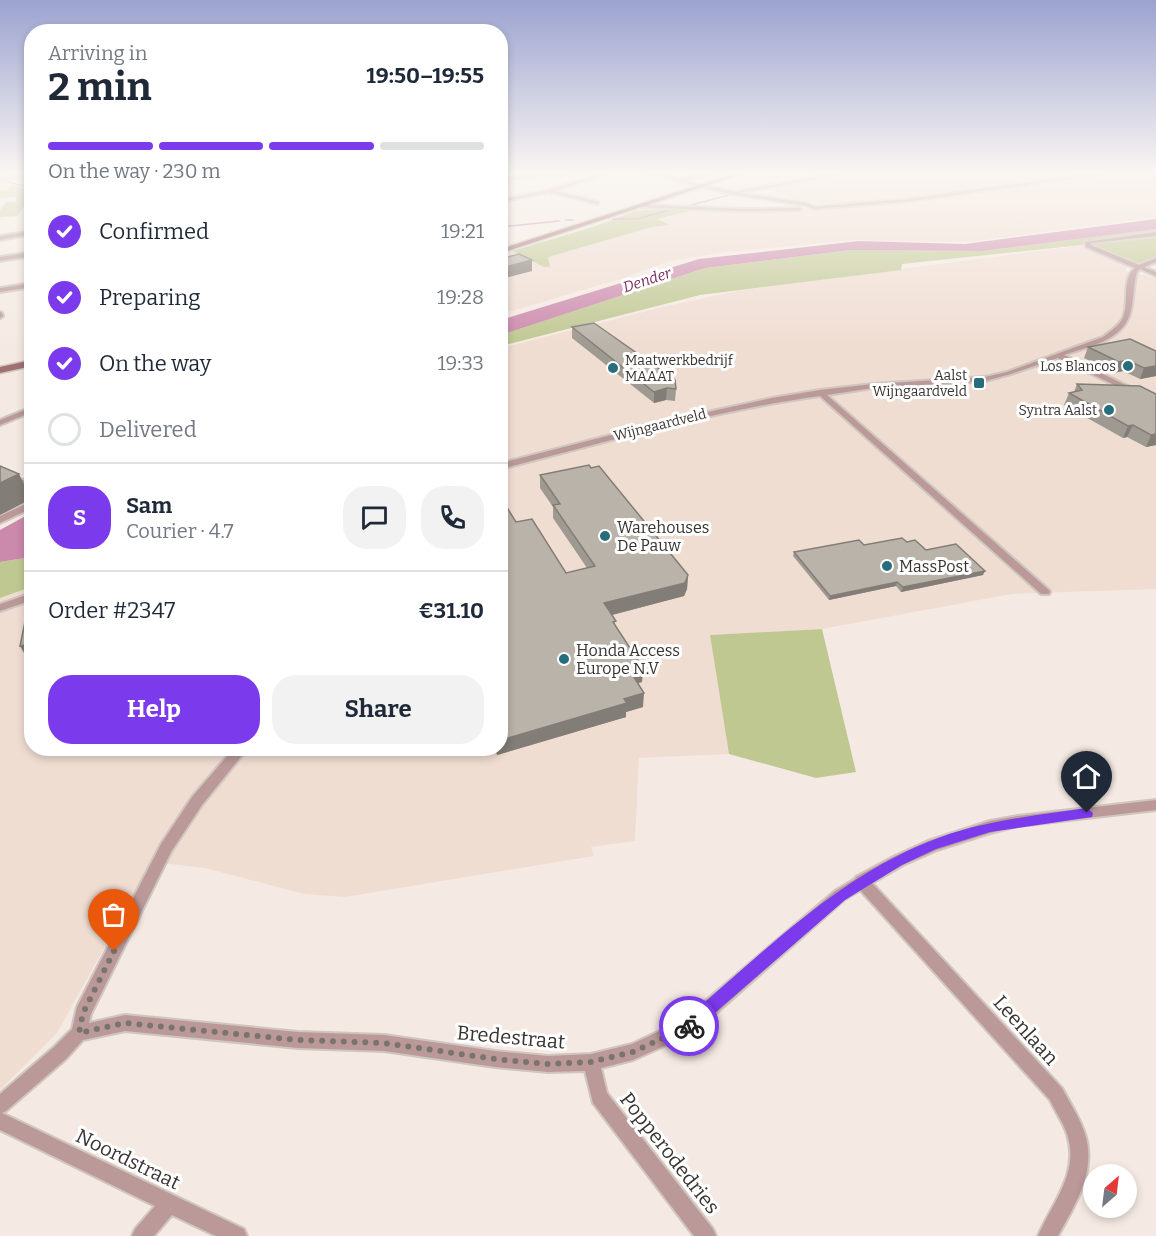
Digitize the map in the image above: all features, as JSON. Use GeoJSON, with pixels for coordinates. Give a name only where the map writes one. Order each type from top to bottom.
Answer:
{"type":"FeatureCollection","features":[{"type":"Feature","properties":{"kind":"main road"},"geometry":{"type":"LineString","coordinates":[[508,244],[550,231]]}},
{"type":"Feature","properties":{"kind":"main road"},"geometry":{"type":"LineString","coordinates":[[508,249],[564,231]]}},
{"type":"Feature","properties":{"kind":"main road"},"geometry":{"type":"LineString","coordinates":[[0,370],[24,365]]}},
{"type":"Feature","properties":{"kind":"main road"},"geometry":{"type":"LineString","coordinates":[[0,375],[24,370]]}},
{"type":"Feature","properties":{"kind":"street"},"geometry":{"type":"LineString","coordinates":[[0,238],[24,232]]}},
{"type":"Feature","properties":{"kind":"street"},"geometry":{"type":"LineString","coordinates":[[1156,234],[1086,244],[1156,274]]}},
{"type":"Feature","properties":{"kind":"street"},"geometry":{"type":"LineString","coordinates":[[0,259],[24,255]]}},
{"type":"Feature","properties":{"kind":"street"},"geometry":{"type":"LineString","coordinates":[[1138,267],[1156,260]]}},
{"type":"Feature","properties":{"kind":"street","name":"Wijngaardveld"},"geometry":{"type":"LineString","coordinates":[[508,464],[718,410],[820,393],[906,384],[985,380],[1105,338],[1122,326],[1128,316],[1132,275],[1138,267]]}},
{"type":"Feature","properties":{"kind":"street"},"geometry":{"type":"LineString","coordinates":[[0,290],[24,286]]}},
{"type":"Feature","properties":{"kind":"street"},"geometry":{"type":"LineString","coordinates":[[1058,355],[1156,403]]}},
{"type":"Feature","properties":{"kind":"street"},"geometry":{"type":"LineString","coordinates":[[820,393],[1045,592]]}},
{"type":"Feature","properties":{"kind":"street"},"geometry":{"type":"LineString","coordinates":[[0,423],[24,413]]}},
{"type":"Feature","properties":{"kind":"street"},"geometry":{"type":"LineString","coordinates":[[0,473],[24,484]]}},
{"type":"Feature","properties":{"kind":"street"},"geometry":{"type":"LineString","coordinates":[[0,520],[24,508]]}},
{"type":"Feature","properties":{"kind":"street"},"geometry":{"type":"LineString","coordinates":[[0,608],[24,599]]}},
{"type":"Feature","properties":{"kind":"street"},"geometry":{"type":"LineString","coordinates":[[0,1105],[60,1053],[79,1033],[83,1013],[166,848],[197,801],[235,756]]}},
{"type":"Feature","properties":{"kind":"street","name":"Bredestraat"},"geometry":{"type":"LineString","coordinates":[[79,1033],[125,1023],[298,1040],[384,1043],[548,1064],[591,1062],[633,1052],[689,1026],[840,896],[861,881],[933,845],[990,827],[1018,821],[1156,805]]}},
{"type":"Feature","properties":{"kind":"street","name":"Leenlaan"},"geometry":{"type":"LineString","coordinates":[[861,881],[1056,1094],[1077,1136],[1080,1164],[1074,1186],[1048,1236]]}},
{"type":"Feature","properties":{"kind":"street","name":"Popperodedries"},"geometry":{"type":"LineString","coordinates":[[591,1062],[599,1097],[706,1236]]}},
{"type":"Feature","properties":{"kind":"street","name":"Noordstraat"},"geometry":{"type":"LineString","coordinates":[[0,1121],[237,1236]]}},
{"type":"Feature","properties":{"kind":"street"},"geometry":{"type":"LineString","coordinates":[[142,1236],[169,1204]]}},
{"type":"Feature","properties":{"kind":"shaded area"},"geometry":{"type":"Polygon","coordinates":[[[578,231],[1054,231],[969,242],[855,240],[718,253],[666,262],[620,279],[508,312],[508,254],[578,231]]]}},
{"type":"Feature","properties":{"kind":"shaded area"},"geometry":{"type":"Polygon","coordinates":[[[1083,245],[1128,265],[1125,271],[1156,278],[1156,589],[1012,594],[822,629],[710,635],[729,754],[639,758],[635,841],[591,847],[594,856],[345,897],[304,894],[205,868],[152,862],[57,1033],[0,1090],[0,598],[24,589],[24,756],[508,756],[508,346],[737,291],[1083,245]]]}},
{"type":"Feature","properties":{"kind":"green space"},"geometry":{"type":"Polygon","coordinates":[[[581,231],[639,231],[548,257],[550,267],[544,267],[512,251],[581,231]]]}},
{"type":"Feature","properties":{"kind":"green space"},"geometry":{"type":"Polygon","coordinates":[[[1156,231],[1156,258],[1137,264],[1091,244],[902,264],[901,270],[700,295],[508,344],[508,333],[705,268],[851,250],[983,251],[1156,231]]]}},
{"type":"Feature","properties":{"kind":"green space"},"geometry":{"type":"Polygon","coordinates":[[[24,558],[24,589],[0,598],[0,562],[24,558]]]}},
{"type":"Feature","properties":{"kind":"green space"},"geometry":{"type":"Polygon","coordinates":[[[822,629],[856,772],[816,778],[729,754],[710,635],[822,629]]]}},
{"type":"Feature","properties":{"kind":"water","name":"Dender"},"geometry":{"type":"Polygon","coordinates":[[[1067,231],[1143,231],[983,251],[851,250],[705,268],[508,333],[508,318],[699,259],[859,241],[965,244],[1067,231]]]}},
{"type":"Feature","properties":{"kind":"water"},"geometry":{"type":"Polygon","coordinates":[[[24,517],[24,558],[0,562],[0,530],[24,517]]]}},
{"type":"Feature","properties":{"kind":"building"},"geometry":{"type":"Polygon","coordinates":[[[519,254],[532,260],[508,266],[508,257],[519,254]]]}},
{"type":"Feature","properties":{"kind":"building"},"geometry":{"type":"Polygon","coordinates":[[[594,323],[675,380],[676,389],[667,388],[654,392],[572,327],[594,323]]]}},
{"type":"Feature","properties":{"kind":"building"},"geometry":{"type":"Polygon","coordinates":[[[1130,339],[1156,351],[1156,366],[1144,368],[1127,360],[1119,362],[1088,347],[1130,339]]]}},
{"type":"Feature","properties":{"kind":"building"},"geometry":{"type":"Polygon","coordinates":[[[1077,384],[1140,386],[1156,394],[1156,434],[1151,435],[1133,425],[1128,426],[1069,393],[1082,390],[1077,384]]]}},
{"type":"Feature","properties":{"kind":"building"},"geometry":{"type":"Polygon","coordinates":[[[589,465],[591,468],[599,466],[688,575],[685,583],[604,603],[616,621],[613,622],[643,668],[630,671],[644,693],[624,699],[627,703],[508,738],[508,509],[516,522],[532,519],[566,573],[595,566],[553,505],[560,504],[540,475],[589,465]]]}},
{"type":"Feature","properties":{"kind":"building"},"geometry":{"type":"Polygon","coordinates":[[[0,466],[19,474],[0,483],[0,466]]]}},
{"type":"Feature","properties":{"kind":"building","name":"MassPost"},"geometry":{"type":"Polygon","coordinates":[[[902,538],[907,542],[915,540],[926,550],[956,544],[985,571],[903,587],[897,582],[830,596],[794,552],[859,540],[864,545],[902,538]]]}},
{"type":"Feature","properties":{"kind":"building"},"geometry":{"type":"Polygon","coordinates":[[[24,627],[24,645],[20,646],[24,627]]]}},
{"type":"Feature","properties":{"kind":"waterway"},"geometry":{"type":"LineString","coordinates":[[1098,242],[1091,244],[1136,264]]}},
{"type":"Feature","properties":{"kind":"way so far"},"geometry":{"type":"LineString","coordinates":[[114,951],[83,1013],[79,1033],[125,1023],[298,1040],[384,1043],[548,1064],[591,1062],[633,1052],[689,1026]]}},
{"type":"Feature","properties":{"kind":"place","name":"Los Blancos"},"geometry":{"type":"Point","coordinates":[1128,366]}},
{"type":"Feature","properties":{"kind":"place","name":"Maatwerkbedrijf MAAAT"},"geometry":{"type":"Point","coordinates":[613,368]}},
{"type":"Feature","properties":{"kind":"place","name":"Aalst Wijngaardveld"},"geometry":{"type":"Point","coordinates":[979,383]}},
{"type":"Feature","properties":{"kind":"place","name":"Syntra Aalst"},"geometry":{"type":"Point","coordinates":[1109,410]}},
{"type":"Feature","properties":{"kind":"place","name":"Warehouses De Pauw"},"geometry":{"type":"Point","coordinates":[605,536]}},
{"type":"Feature","properties":{"kind":"place","name":"MassPost"},"geometry":{"type":"Point","coordinates":[887,566]}},
{"type":"Feature","properties":{"kind":"place","name":"Honda Access Europe N.V"},"geometry":{"type":"Point","coordinates":[564,659]}},
{"type":"Feature","properties":{"kind":"route"},"geometry":{"type":"LineString","coordinates":[[689,1026],[840,896],[861,881],[898,861],[933,845],[990,827],[1018,821],[1087,813]]}}]}
